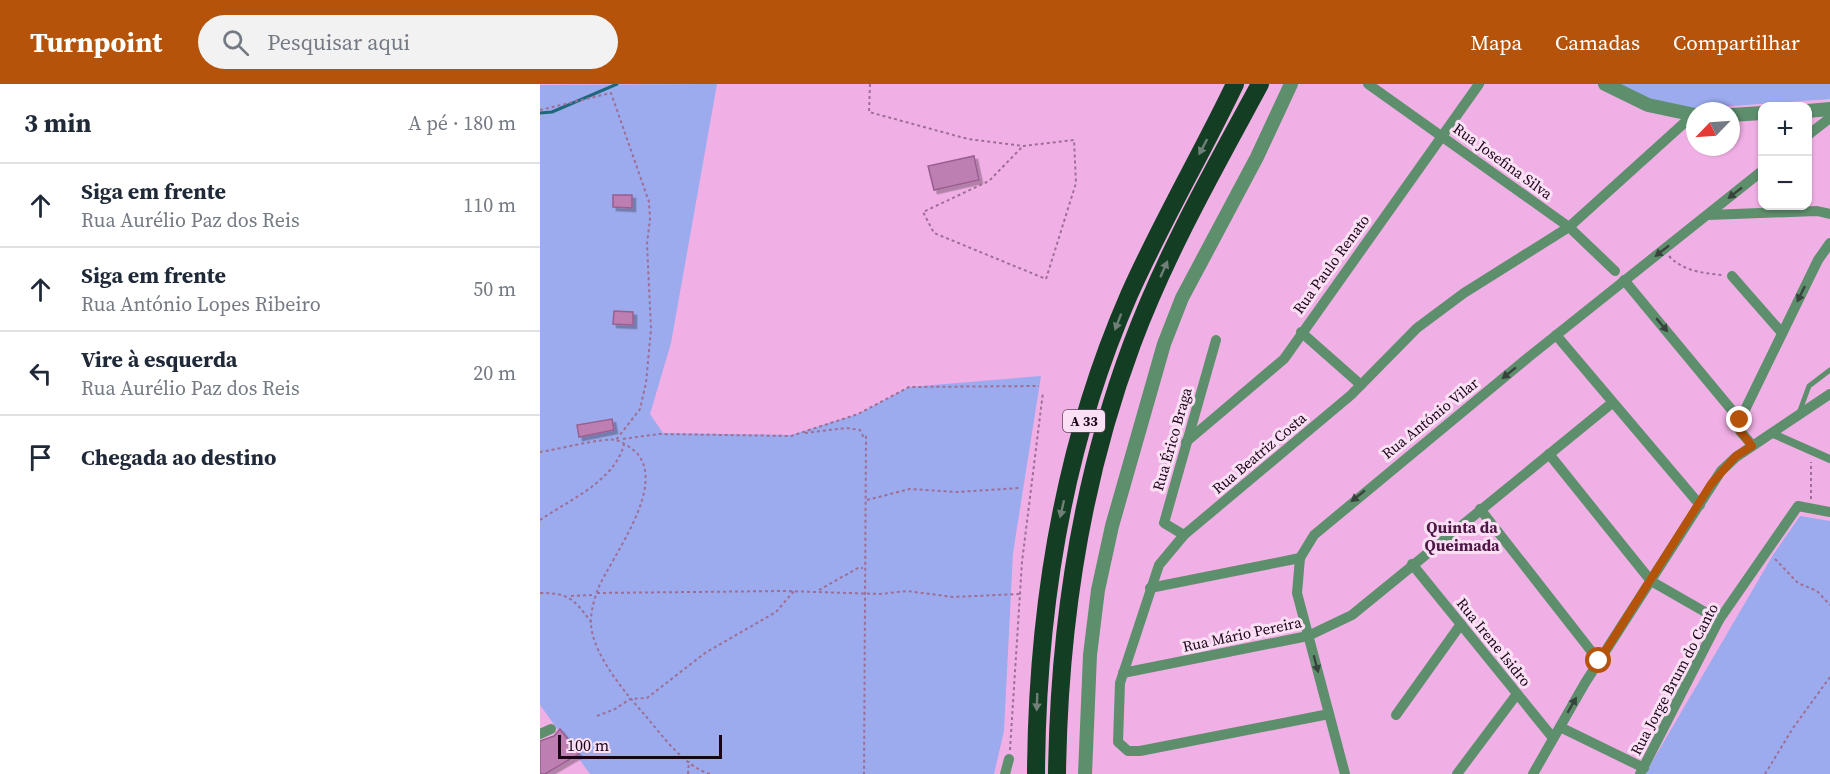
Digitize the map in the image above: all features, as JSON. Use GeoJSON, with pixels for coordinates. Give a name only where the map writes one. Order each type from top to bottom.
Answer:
{"type":"FeatureCollection","features":[{"type":"Feature","properties":{"kind":"highway","name":"A 33"},"geometry":{"type":"LineString","coordinates":[[1057,774],[1060,674],[1070,584],[1086,496],[1120,378],[1165,267],[1260,84]]}},
{"type":"Feature","properties":{"kind":"highway","name":"A 33"},"geometry":{"type":"LineString","coordinates":[[1036,774],[1038,694],[1044,611],[1059,521],[1079,438],[1107,350],[1128,297],[1167,213],[1232,89]]}},
{"type":"Feature","properties":{"kind":"highway"},"geometry":{"type":"LineString","coordinates":[[1066,774],[1070,664],[1081,563],[1120,378]]}},
{"type":"Feature","properties":{"kind":"street"},"geometry":{"type":"LineString","coordinates":[[1085,774],[1090,655],[1098,590],[1112,526],[1164,344],[1182,298],[1253,165],[1291,84]]}},
{"type":"Feature","properties":{"kind":"street","name":"Rua Josefina Silva"},"geometry":{"type":"LineString","coordinates":[[1368,84],[1569,227],[1615,271]]}},
{"type":"Feature","properties":{"kind":"street","name":"Rua Paulo Renato"},"geometry":{"type":"LineString","coordinates":[[1186,442],[1284,359],[1479,84]]}},
{"type":"Feature","properties":{"kind":"street"},"geometry":{"type":"LineString","coordinates":[[1605,84],[1648,105],[1686,113]]}},
{"type":"Feature","properties":{"kind":"street"},"geometry":{"type":"LineString","coordinates":[[1812,111],[1830,109]]}},
{"type":"Feature","properties":{"kind":"street"},"geometry":{"type":"LineString","coordinates":[[1740,114],[1758,113]]}},
{"type":"Feature","properties":{"kind":"street"},"geometry":{"type":"LineString","coordinates":[[1812,132],[1830,118]]}},
{"type":"Feature","properties":{"kind":"street","name":"Rua Beatriz Costa"},"geometry":{"type":"LineString","coordinates":[[1329,714],[1140,752],[1128,751],[1118,742],[1117,735],[1123,673],[1159,566],[1184,535],[1361,385],[1417,328],[1464,293],[1569,227],[1686,122]]}},
{"type":"Feature","properties":{"kind":"street","name":"Rua António Vilar"},"geometry":{"type":"LineString","coordinates":[[1345,774],[1297,593],[1300,558],[1322,526],[1624,280],[1758,174]]}},
{"type":"Feature","properties":{"kind":"street"},"geometry":{"type":"LineString","coordinates":[[1708,215],[1817,211],[1830,214]]}},
{"type":"Feature","properties":{"kind":"street"},"geometry":{"type":"LineString","coordinates":[[1752,446],[1740,431],[1740,420],[1818,260],[1830,243]]}},
{"type":"Feature","properties":{"kind":"street"},"geometry":{"type":"LineString","coordinates":[[1732,276],[1782,333]]}},
{"type":"Feature","properties":{"kind":"street"},"geometry":{"type":"LineString","coordinates":[[1624,280],[1740,420]]}},
{"type":"Feature","properties":{"kind":"street"},"geometry":{"type":"LineString","coordinates":[[1302,332],[1361,385]]}},
{"type":"Feature","properties":{"kind":"street"},"geometry":{"type":"LineString","coordinates":[[1556,335],[1700,505]]}},
{"type":"Feature","properties":{"kind":"street","name":"Rua Érico Braga"},"geometry":{"type":"LineString","coordinates":[[1184,535],[1164,523],[1216,340]]}},
{"type":"Feature","properties":{"kind":"street"},"geometry":{"type":"LineString","coordinates":[[1533,774],[1599,661],[1721,471],[1752,446],[1830,394]]}},
{"type":"Feature","properties":{"kind":"street","name":"Rua Mário Pereira"},"geometry":{"type":"LineString","coordinates":[[1123,673],[1308,636],[1352,615],[1612,403]]}},
{"type":"Feature","properties":{"kind":"street"},"geometry":{"type":"LineString","coordinates":[[1771,433],[1830,459]]}},
{"type":"Feature","properties":{"kind":"street"},"geometry":{"type":"LineString","coordinates":[[1549,454],[1651,581],[1719,621]]}},
{"type":"Feature","properties":{"kind":"street","name":"Rua Jorge Brum do Canto"},"geometry":{"type":"LineString","coordinates":[[1642,771],[1719,621],[1798,506],[1810,508]]}},
{"type":"Feature","properties":{"kind":"street"},"geometry":{"type":"LineString","coordinates":[[1810,508],[1830,512]]}},
{"type":"Feature","properties":{"kind":"street"},"geometry":{"type":"LineString","coordinates":[[1480,509],[1599,661]]}},
{"type":"Feature","properties":{"kind":"street"},"geometry":{"type":"LineString","coordinates":[[1150,588],[1300,558]]}},
{"type":"Feature","properties":{"kind":"street","name":"Rua Irene Isidro"},"geometry":{"type":"LineString","coordinates":[[1412,564],[1553,738]]}},
{"type":"Feature","properties":{"kind":"street"},"geometry":{"type":"LineString","coordinates":[[1396,715],[1461,624]]}},
{"type":"Feature","properties":{"kind":"street"},"geometry":{"type":"LineString","coordinates":[[1457,774],[1517,694]]}},
{"type":"Feature","properties":{"kind":"street"},"geometry":{"type":"LineString","coordinates":[[1560,726],[1642,771]]}},
{"type":"Feature","properties":{"kind":"street"},"geometry":{"type":"LineString","coordinates":[[540,734],[551,729]]}},
{"type":"Feature","properties":{"kind":"street"},"geometry":{"type":"LineString","coordinates":[[1005,774],[1009,759]]}},
{"type":"Feature","properties":{"kind":"lane"},"geometry":{"type":"LineString","coordinates":[[1799,414],[1809,386],[1830,370]]}},
{"type":"Feature","properties":{"kind":"path"},"geometry":{"type":"LineString","coordinates":[[870,84],[869,112],[968,139],[1023,146],[1074,140],[1076,183],[1046,279],[934,233],[923,212],[989,181],[1023,146]]}},
{"type":"Feature","properties":{"kind":"path"},"geometry":{"type":"LineString","coordinates":[[540,110],[611,93],[649,202],[651,329],[646,383],[640,409],[616,440]]}},
{"type":"Feature","properties":{"kind":"path"},"geometry":{"type":"LineString","coordinates":[[1664,249],[1679,266],[1693,271],[1732,276]]}},
{"type":"Feature","properties":{"kind":"path"},"geometry":{"type":"LineString","coordinates":[[623,439],[659,434],[791,435],[858,414],[909,387],[1039,386]]}},
{"type":"Feature","properties":{"kind":"path"},"geometry":{"type":"LineString","coordinates":[[1009,759],[1020,594],[1043,392]]}},
{"type":"Feature","properties":{"kind":"path"},"geometry":{"type":"LineString","coordinates":[[799,433],[846,428],[860,430],[863,436],[866,435],[864,774]]}},
{"type":"Feature","properties":{"kind":"path"},"geometry":{"type":"LineString","coordinates":[[540,452],[616,440],[642,459],[643,499],[597,593],[591,622],[592,634],[630,699],[689,761],[703,772],[711,774]]}},
{"type":"Feature","properties":{"kind":"path"},"geometry":{"type":"LineString","coordinates":[[540,520],[600,482],[613,467],[624,444]]}},
{"type":"Feature","properties":{"kind":"path"},"geometry":{"type":"LineString","coordinates":[[1810,508],[1812,453]]}},
{"type":"Feature","properties":{"kind":"path"},"geometry":{"type":"LineString","coordinates":[[867,500],[910,489],[957,492],[1019,489]]}},
{"type":"Feature","properties":{"kind":"path"},"geometry":{"type":"LineString","coordinates":[[1768,550],[1784,572],[1798,583],[1817,591],[1830,604]]}},
{"type":"Feature","properties":{"kind":"path"},"geometry":{"type":"LineString","coordinates":[[817,591],[858,568],[863,568]]}},
{"type":"Feature","properties":{"kind":"path"},"geometry":{"type":"LineString","coordinates":[[597,716],[615,709],[630,699],[647,698],[705,653],[776,612],[794,591]]}},
{"type":"Feature","properties":{"kind":"path"},"geometry":{"type":"LineString","coordinates":[[597,593],[817,591],[880,594],[907,591],[953,597],[1020,594]]}},
{"type":"Feature","properties":{"kind":"path"},"geometry":{"type":"LineString","coordinates":[[540,593],[559,593],[569,596],[592,595]]}},
{"type":"Feature","properties":{"kind":"path"},"geometry":{"type":"LineString","coordinates":[[569,596],[591,622]]}},
{"type":"Feature","properties":{"kind":"path"},"geometry":{"type":"LineString","coordinates":[[1765,774],[1793,728],[1830,677]]}},
{"type":"Feature","properties":{"kind":"path"},"geometry":{"type":"LineString","coordinates":[[688,774],[689,761]]}},
{"type":"Feature","properties":{"kind":"shaded area"},"geometry":{"type":"Polygon","coordinates":[[[717,84],[671,343],[650,414],[663,433],[791,435],[858,414],[909,387],[1041,376],[1013,553],[1004,731],[994,774],[590,774],[540,705],[540,85],[717,84]]]}},
{"type":"Feature","properties":{"kind":"shaded area"},"geometry":{"type":"Polygon","coordinates":[[[1615,84],[1830,84],[1830,99],[1758,102],[1758,104],[1740,106],[1740,102],[1686,102],[1686,108],[1650,100],[1615,84]]]}},
{"type":"Feature","properties":{"kind":"shaded area"},"geometry":{"type":"Polygon","coordinates":[[[1800,516],[1830,521],[1830,774],[1645,774],[1773,555],[1800,516]]]}},
{"type":"Feature","properties":{"kind":"building"},"geometry":{"type":"Polygon","coordinates":[[[974,156],[979,180],[934,190],[928,166],[974,156]]]}},
{"type":"Feature","properties":{"kind":"building"},"geometry":{"type":"Polygon","coordinates":[[[613,195],[632,195],[632,208],[613,207],[613,195]]]}},
{"type":"Feature","properties":{"kind":"building"},"geometry":{"type":"Polygon","coordinates":[[[614,311],[633,312],[633,325],[613,324],[614,311]]]}},
{"type":"Feature","properties":{"kind":"building"},"geometry":{"type":"Polygon","coordinates":[[[612,419],[614,430],[579,437],[577,425],[612,419]]]}},
{"type":"Feature","properties":{"kind":"building"},"geometry":{"type":"Polygon","coordinates":[[[560,729],[579,754],[545,774],[540,774],[540,741],[554,736],[560,729]]]}},
{"type":"Feature","properties":{"kind":"waterway"},"geometry":{"type":"LineString","coordinates":[[540,113],[552,112],[617,84]]}},
{"type":"Feature","properties":{"kind":"district","name":"Quinta da Queimada"},"geometry":{"type":"Point","coordinates":[1462,536]}},
{"type":"Feature","properties":{"kind":"route"},"geometry":{"type":"LineString","coordinates":[[1599,661],[1700,505],[1711,484],[1736,456],[1752,446],[1740,431],[1740,420]]}}]}
